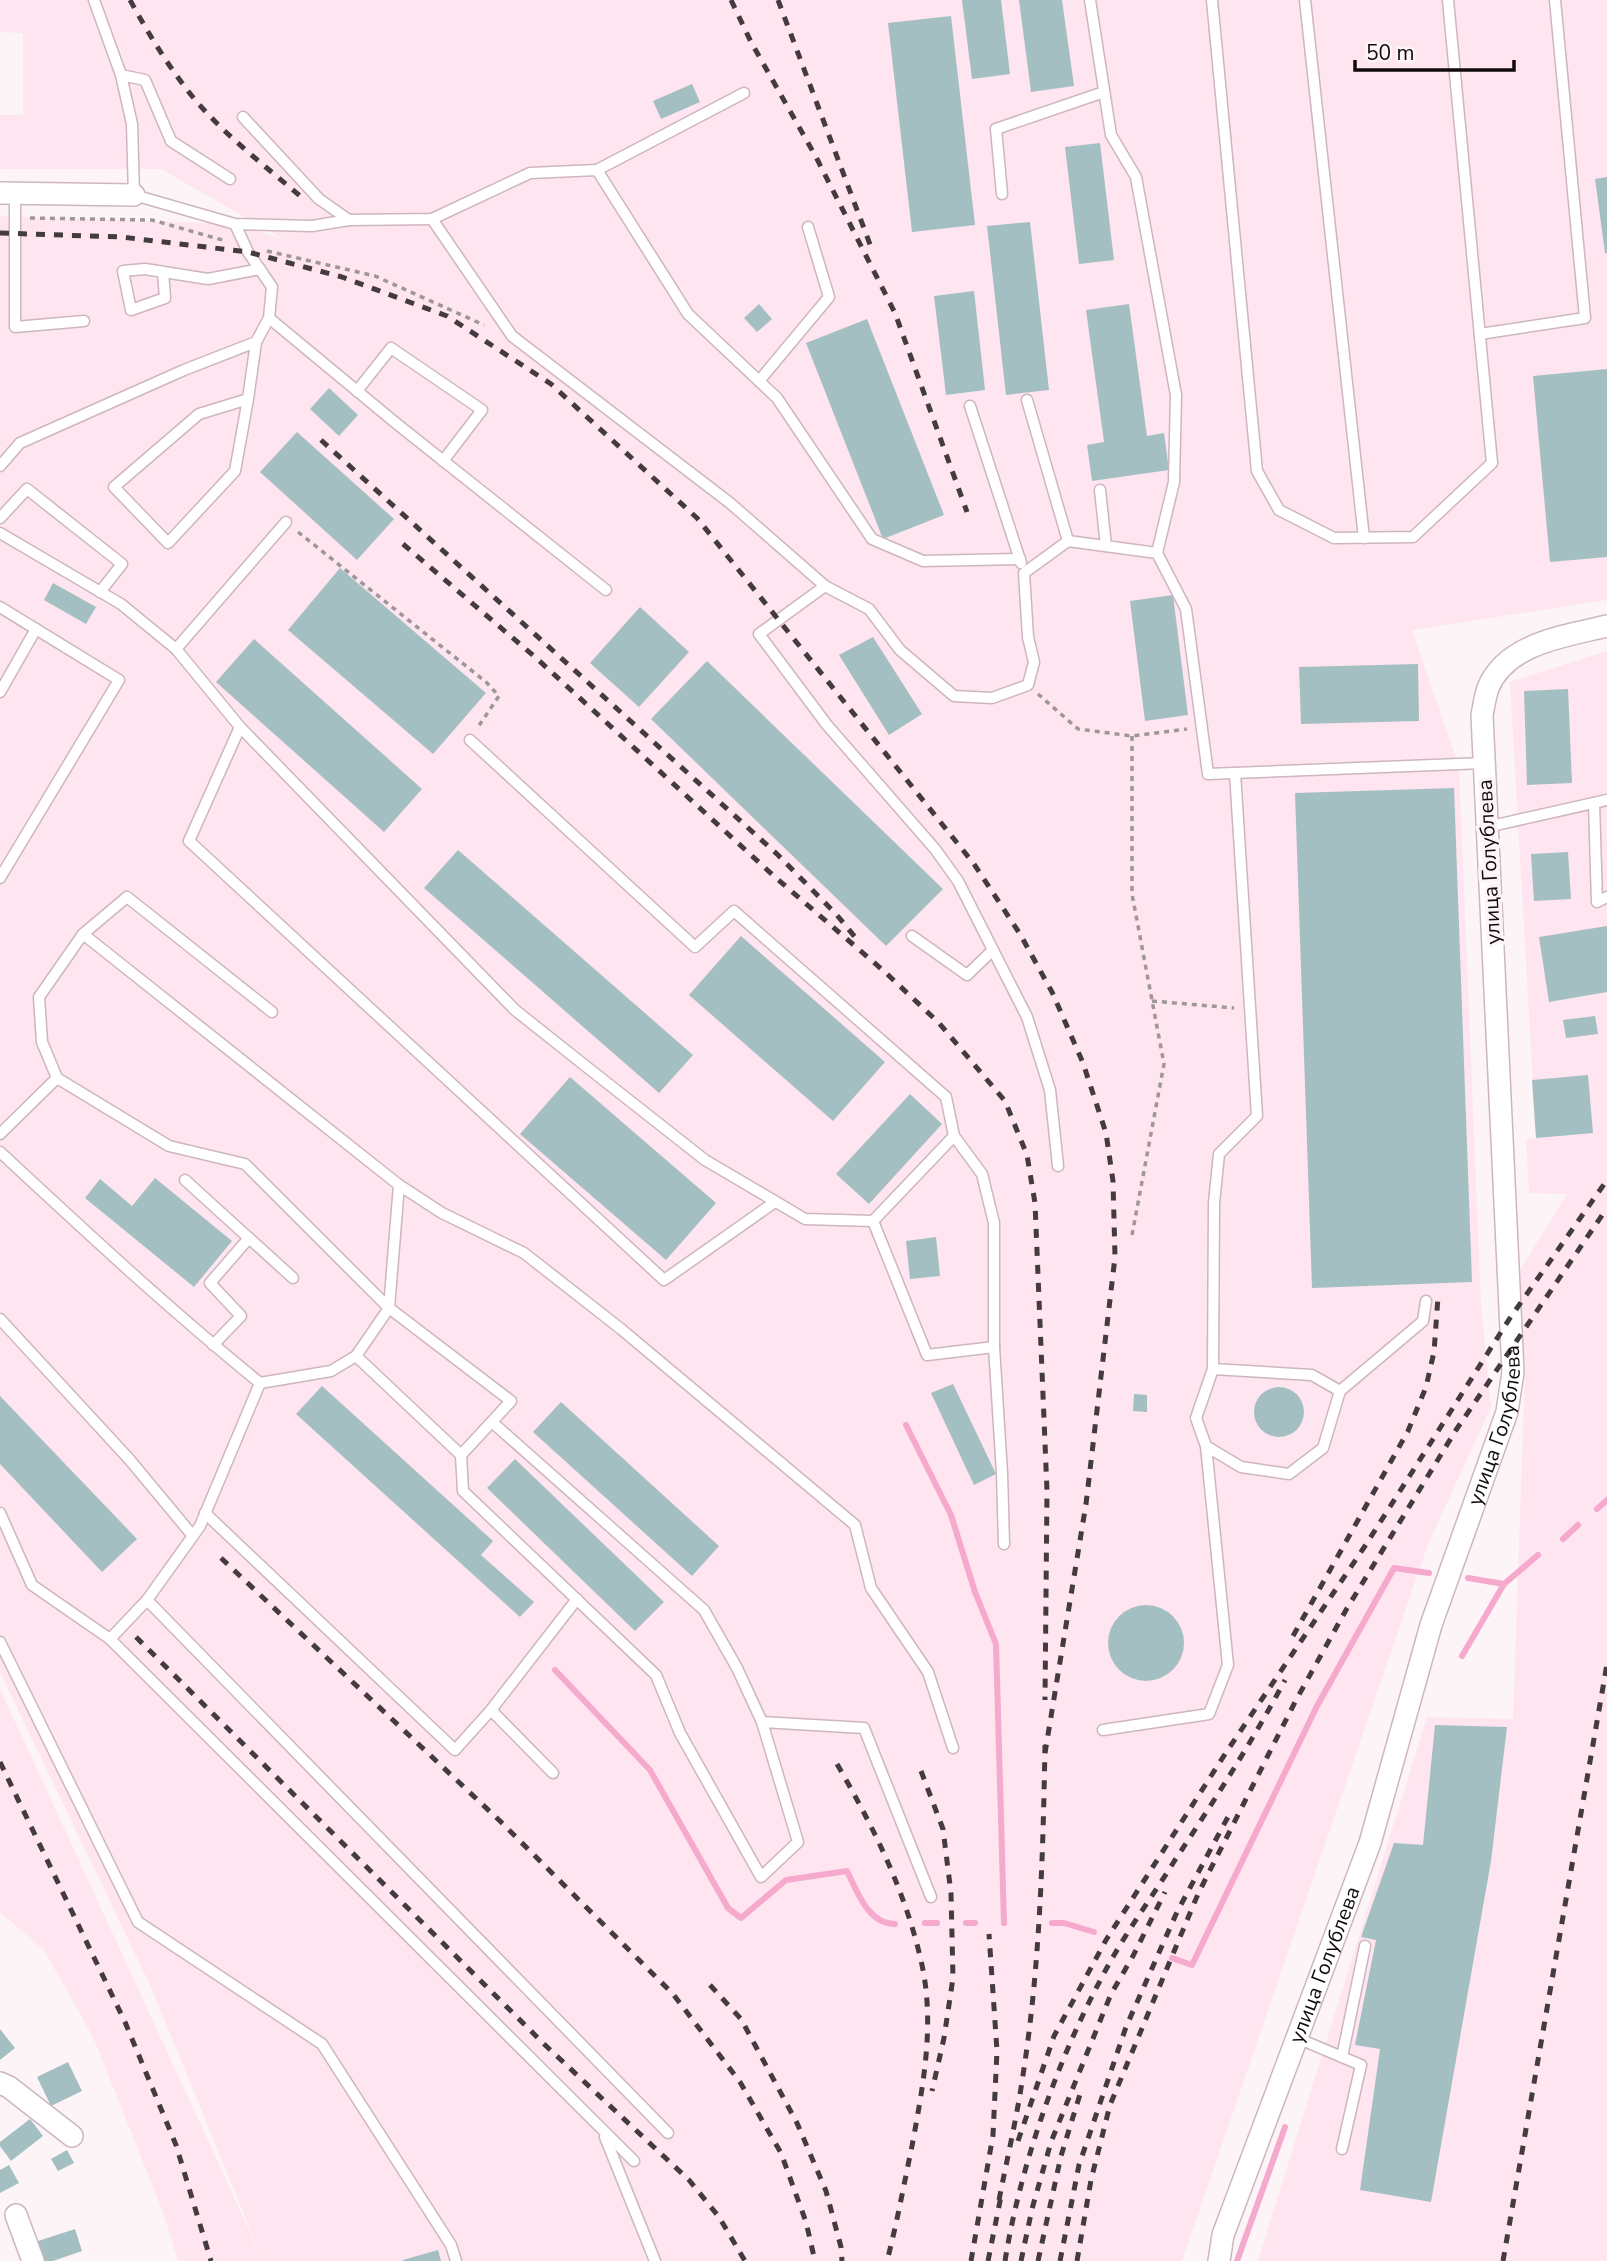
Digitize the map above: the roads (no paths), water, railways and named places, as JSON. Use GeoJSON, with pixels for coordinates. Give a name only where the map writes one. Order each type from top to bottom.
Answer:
{"type":"FeatureCollection","features":[{"type":"Feature","properties":{"kind":"street"},"geometry":{"type":"LineString","coordinates":[[7,193],[134,195]]}},
{"type":"Feature","properties":{"kind":"street","name":"улица Голублева"},"geometry":{"type":"LineString","coordinates":[[1219,2261],[1223,2235],[1370,1843],[1431,1625],[1507,1412],[1513,1372],[1482,715],[1488,687],[1506,661],[1544,642],[1607,626]]}},
{"type":"Feature","properties":{"kind":"street"},"geometry":{"type":"LineString","coordinates":[[0,2083],[9,2087],[72,2136]]}},
{"type":"Feature","properties":{"kind":"street"},"geometry":{"type":"LineString","coordinates":[[16,2215],[33,2261]]}},
{"type":"Feature","properties":{"kind":"lane"},"geometry":{"type":"LineString","coordinates":[[94,0],[121,75],[132,124],[134,195],[235,224],[312,226],[349,220],[432,219],[530,173],[597,170],[744,93]]}},
{"type":"Feature","properties":{"kind":"lane"},"geometry":{"type":"LineString","coordinates":[[1090,0],[1111,135],[1136,177],[1176,396],[1174,482],[1157,552],[1186,608],[1208,774],[1484,763]]}},
{"type":"Feature","properties":{"kind":"lane"},"geometry":{"type":"LineString","coordinates":[[1212,0],[1257,471],[1279,510],[1335,538],[1413,537],[1492,463],[1448,0]]}},
{"type":"Feature","properties":{"kind":"lane"},"geometry":{"type":"LineString","coordinates":[[1305,0],[1364,538]]}},
{"type":"Feature","properties":{"kind":"lane"},"geometry":{"type":"LineString","coordinates":[[1480,334],[1586,318],[1555,0]]}},
{"type":"Feature","properties":{"kind":"lane"},"geometry":{"type":"LineString","coordinates":[[121,75],[145,80],[171,141],[230,178]]}},
{"type":"Feature","properties":{"kind":"lane"},"geometry":{"type":"LineString","coordinates":[[1002,194],[996,129],[1104,92]]}},
{"type":"Feature","properties":{"kind":"lane"},"geometry":{"type":"LineString","coordinates":[[243,117],[319,199],[349,220]]}},
{"type":"Feature","properties":{"kind":"lane"},"geometry":{"type":"LineString","coordinates":[[597,170],[688,314],[777,398],[872,539],[923,561],[1020,559]]}},
{"type":"Feature","properties":{"kind":"lane"},"geometry":{"type":"LineString","coordinates":[[7,193],[15,327],[84,321]]}},
{"type":"Feature","properties":{"kind":"lane"},"geometry":{"type":"LineString","coordinates":[[432,219],[512,336],[730,503],[825,586],[869,609],[900,650],[954,696],[992,698],[1028,685],[1034,662],[1028,637],[1024,573],[970,407]]}},
{"type":"Feature","properties":{"kind":"lane"},"geometry":{"type":"LineString","coordinates":[[235,224],[248,252],[272,287],[269,318],[256,342],[248,399],[235,471],[168,543],[114,487],[199,414],[248,399]]}},
{"type":"Feature","properties":{"kind":"lane"},"geometry":{"type":"LineString","coordinates":[[760,381],[829,297],[808,227]]}},
{"type":"Feature","properties":{"kind":"lane"},"geometry":{"type":"LineString","coordinates":[[163,272],[165,298],[131,310],[123,271],[145,269],[208,279],[260,269]]}},
{"type":"Feature","properties":{"kind":"lane"},"geometry":{"type":"LineString","coordinates":[[269,318],[443,461],[607,590]]}},
{"type":"Feature","properties":{"kind":"lane"},"geometry":{"type":"LineString","coordinates":[[0,466],[20,443],[184,370],[256,342]]}},
{"type":"Feature","properties":{"kind":"lane"},"geometry":{"type":"LineString","coordinates":[[357,391],[391,348],[482,410],[443,461]]}},
{"type":"Feature","properties":{"kind":"lane"},"geometry":{"type":"LineString","coordinates":[[1027,400],[1068,541]]}},
{"type":"Feature","properties":{"kind":"lane"},"geometry":{"type":"LineString","coordinates":[[0,518],[27,489],[122,564],[100,592]]}},
{"type":"Feature","properties":{"kind":"lane"},"geometry":{"type":"LineString","coordinates":[[1100,490],[1107,546]]}},
{"type":"Feature","properties":{"kind":"lane"},"geometry":{"type":"LineString","coordinates":[[176,649],[286,522]]}},
{"type":"Feature","properties":{"kind":"lane"},"geometry":{"type":"LineString","coordinates":[[0,533],[121,604],[176,649],[240,727],[515,1010],[705,1160],[805,1219],[873,1221],[954,1136]]}},
{"type":"Feature","properties":{"kind":"lane"},"geometry":{"type":"LineString","coordinates":[[1024,573],[1068,541],[1157,552]]}},
{"type":"Feature","properties":{"kind":"lane"},"geometry":{"type":"LineString","coordinates":[[825,586],[759,634],[827,725],[935,849],[958,881],[1027,1017],[1050,1090],[1058,1166]]}},
{"type":"Feature","properties":{"kind":"lane"},"geometry":{"type":"LineString","coordinates":[[0,607],[119,680],[0,878]]}},
{"type":"Feature","properties":{"kind":"lane"},"geometry":{"type":"LineString","coordinates":[[0,692],[36,629]]}},
{"type":"Feature","properties":{"kind":"lane"},"geometry":{"type":"LineString","coordinates":[[240,727],[189,841],[664,1280],[775,1202]]}},
{"type":"Feature","properties":{"kind":"lane"},"geometry":{"type":"LineString","coordinates":[[470,740],[695,947],[734,911],[946,1097],[954,1136],[982,1174],[994,1223],[994,1347],[1004,1544]]}},
{"type":"Feature","properties":{"kind":"lane"},"geometry":{"type":"LineString","coordinates":[[1102,1730],[1209,1714],[1228,1665],[1206,1446],[1196,1418],[1213,1369],[1214,1203],[1219,1154],[1257,1116],[1235,773]]}},
{"type":"Feature","properties":{"kind":"lane"},"geometry":{"type":"LineString","coordinates":[[1487,827],[1607,800]]}},
{"type":"Feature","properties":{"kind":"lane"},"geometry":{"type":"LineString","coordinates":[[1594,803],[1597,902],[1607,897]]}},
{"type":"Feature","properties":{"kind":"lane"},"geometry":{"type":"LineString","coordinates":[[272,1012],[127,897],[83,934],[39,998],[42,1042],[57,1078],[169,1146],[246,1164],[389,1308],[511,1401],[461,1455]]}},
{"type":"Feature","properties":{"kind":"lane"},"geometry":{"type":"LineString","coordinates":[[83,934],[399,1185],[442,1213],[524,1253],[621,1329],[855,1525],[871,1588],[928,1672],[953,1748]]}},
{"type":"Feature","properties":{"kind":"lane"},"geometry":{"type":"LineString","coordinates":[[912,936],[967,975],[993,950]]}},
{"type":"Feature","properties":{"kind":"lane"},"geometry":{"type":"LineString","coordinates":[[0,1135],[57,1078]]}},
{"type":"Feature","properties":{"kind":"lane"},"geometry":{"type":"LineString","coordinates":[[0,1152],[213,1345],[260,1383],[331,1371],[355,1356],[389,1308],[399,1185]]}},
{"type":"Feature","properties":{"kind":"lane"},"geometry":{"type":"LineString","coordinates":[[185,1180],[293,1278]]}},
{"type":"Feature","properties":{"kind":"lane"},"geometry":{"type":"LineString","coordinates":[[873,1221],[927,1355],[994,1347]]}},
{"type":"Feature","properties":{"kind":"lane"},"geometry":{"type":"LineString","coordinates":[[213,1345],[241,1316],[210,1283],[249,1238]]}},
{"type":"Feature","properties":{"kind":"lane"},"geometry":{"type":"LineString","coordinates":[[1206,1446],[1241,1467],[1289,1474],[1323,1448],[1340,1391],[1423,1321],[1426,1301]]}},
{"type":"Feature","properties":{"kind":"lane"},"geometry":{"type":"LineString","coordinates":[[0,1319],[130,1459],[193,1536]]}},
{"type":"Feature","properties":{"kind":"lane"},"geometry":{"type":"LineString","coordinates":[[355,1356],[461,1455],[463,1491],[656,1675],[680,1733],[761,1877],[798,1842],[762,1722],[737,1668],[704,1610],[492,1422]]}},
{"type":"Feature","properties":{"kind":"lane"},"geometry":{"type":"LineString","coordinates":[[1213,1369],[1312,1375],[1340,1391]]}},
{"type":"Feature","properties":{"kind":"lane"},"geometry":{"type":"LineString","coordinates":[[110,1639],[147,1601],[193,1536],[260,1383]]}},
{"type":"Feature","properties":{"kind":"lane"},"geometry":{"type":"LineString","coordinates":[[205,1513],[455,1750],[491,1710],[576,1599]]}},
{"type":"Feature","properties":{"kind":"lane"},"geometry":{"type":"LineString","coordinates":[[1,1516],[32,1585],[110,1639],[634,2161]]}},
{"type":"Feature","properties":{"kind":"lane"},"geometry":{"type":"LineString","coordinates":[[147,1601],[668,2133]]}},
{"type":"Feature","properties":{"kind":"lane"},"geometry":{"type":"LineString","coordinates":[[0,1642],[138,1922],[322,2044],[451,2245],[456,2261]]}},
{"type":"Feature","properties":{"kind":"lane"},"geometry":{"type":"LineString","coordinates":[[491,1710],[553,1773]]}},
{"type":"Feature","properties":{"kind":"lane"},"geometry":{"type":"LineString","coordinates":[[762,1722],[864,1728],[931,1897]]}},
{"type":"Feature","properties":{"kind":"lane"},"geometry":{"type":"LineString","coordinates":[[1342,2057],[1365,1947]]}},
{"type":"Feature","properties":{"kind":"lane"},"geometry":{"type":"LineString","coordinates":[[1297,2038],[1361,2065],[1342,2148]]}},
{"type":"Feature","properties":{"kind":"lane"},"geometry":{"type":"LineString","coordinates":[[603,2130],[655,2261]]}},
{"type":"Feature","properties":{"kind":"waterway"},"geometry":{"type":"LineString","coordinates":[[906,1425],[951,1515],[975,1592],[996,1644],[1004,1923]]}},
{"type":"Feature","properties":{"kind":"waterway"},"geometry":{"type":"LineString","coordinates":[[1597,1509],[1607,1500]]}},
{"type":"Feature","properties":{"kind":"waterway"},"geometry":{"type":"LineString","coordinates":[[1563,1539],[1578,1525]]}},
{"type":"Feature","properties":{"kind":"waterway"},"geometry":{"type":"LineString","coordinates":[[1462,1656],[1504,1584],[1538,1555]]}},
{"type":"Feature","properties":{"kind":"waterway"},"geometry":{"type":"LineString","coordinates":[[1172,1958],[1192,1965],[1317,1706],[1394,1568],[1429,1573]]}},
{"type":"Feature","properties":{"kind":"waterway"},"geometry":{"type":"LineString","coordinates":[[1468,1578],[1504,1584]]}},
{"type":"Feature","properties":{"kind":"waterway"},"geometry":{"type":"LineString","coordinates":[[555,1670],[650,1770],[728,1908],[741,1918],[786,1880],[847,1871],[859,1897],[871,1913],[886,1923],[895,1924]]}},
{"type":"Feature","properties":{"kind":"waterway"},"geometry":{"type":"LineString","coordinates":[[925,1923],[937,1923]]}},
{"type":"Feature","properties":{"kind":"waterway"},"geometry":{"type":"LineString","coordinates":[[966,1923],[975,1923]]}},
{"type":"Feature","properties":{"kind":"waterway"},"geometry":{"type":"LineString","coordinates":[[1052,1923],[1064,1923],[1094,1932]]}},
{"type":"Feature","properties":{"kind":"waterway"},"geometry":{"type":"LineString","coordinates":[[1237,2261],[1285,2127]]}},
{"type":"Feature","properties":{"kind":"railway"},"geometry":{"type":"LineString","coordinates":[[130,0],[183,85],[204,110],[300,196]]}},
{"type":"Feature","properties":{"kind":"railway"},"geometry":{"type":"LineString","coordinates":[[731,0],[751,42],[816,157],[895,313],[967,512]]}},
{"type":"Feature","properties":{"kind":"railway"},"geometry":{"type":"LineString","coordinates":[[778,0],[871,247]]}},
{"type":"Feature","properties":{"kind":"railway"},"geometry":{"type":"LineString","coordinates":[[0,233],[121,237],[248,252],[342,277],[447,316],[551,384],[697,518],[974,864],[1020,934],[1052,992],[1083,1063],[1106,1133],[1113,1181],[1115,1257],[1086,1504],[1045,1753]]}},
{"type":"Feature","properties":{"kind":"railway"},"geometry":{"type":"LineString","coordinates":[[321,440],[778,855],[855,937]]}},
{"type":"Feature","properties":{"kind":"railway"},"geometry":{"type":"LineString","coordinates":[[403,544],[535,657],[775,877],[885,972],[939,1023],[1005,1101],[1027,1155],[1035,1203],[1047,1491],[1045,1700]]}},
{"type":"Feature","properties":{"kind":"railway"},"geometry":{"type":"LineString","coordinates":[[1018,2141],[1054,2036],[1106,1940],[1227,1751],[1365,1546],[1510,1318],[1607,1180]]}},
{"type":"Feature","properties":{"kind":"railway"},"geometry":{"type":"LineString","coordinates":[[1077,2261],[1091,2180],[1110,2105],[1198,1894],[1295,1702],[1346,1610],[1456,1430],[1607,1208]]}},
{"type":"Feature","properties":{"kind":"railway"},"geometry":{"type":"LineString","coordinates":[[1293,1636],[1408,1431],[1426,1387],[1434,1352],[1438,1297]]}},
{"type":"Feature","properties":{"kind":"railway"},"geometry":{"type":"LineString","coordinates":[[221,1558],[500,1821],[673,1994],[740,2082],[781,2153],[806,2222],[815,2261]]}},
{"type":"Feature","properties":{"kind":"railway"},"geometry":{"type":"LineString","coordinates":[[136,1637],[544,2044],[689,2180],[719,2217],[745,2261]]}},
{"type":"Feature","properties":{"kind":"railway"},"geometry":{"type":"LineString","coordinates":[[1503,2261],[1607,1664]]}},
{"type":"Feature","properties":{"kind":"railway"},"geometry":{"type":"LineString","coordinates":[[1005,2261],[1030,2152],[1055,2079],[1086,2009],[1119,1947],[1232,1771],[1285,1680]]}},
{"type":"Feature","properties":{"kind":"railway"},"geometry":{"type":"LineString","coordinates":[[999,2200],[1021,2091],[1029,2034],[1042,1869],[1045,1745]]}},
{"type":"Feature","properties":{"kind":"railway"},"geometry":{"type":"LineString","coordinates":[[0,1762],[125,2022],[176,2145],[211,2261]]}},
{"type":"Feature","properties":{"kind":"railway"},"geometry":{"type":"LineString","coordinates":[[837,1764],[864,1812],[898,1886],[915,1938],[926,1988],[927,2033],[923,2078],[912,2146],[887,2261]]}},
{"type":"Feature","properties":{"kind":"railway"},"geometry":{"type":"LineString","coordinates":[[921,1771],[943,1829],[951,1893],[953,1978],[944,2038],[932,2091]]}},
{"type":"Feature","properties":{"kind":"railway"},"geometry":{"type":"LineString","coordinates":[[1060,2261],[1079,2165],[1126,2027],[1177,1912],[1229,1815]]}},
{"type":"Feature","properties":{"kind":"railway"},"geometry":{"type":"LineString","coordinates":[[1021,2261],[1051,2142],[1111,1994],[1165,1892]]}},
{"type":"Feature","properties":{"kind":"railway"},"geometry":{"type":"LineString","coordinates":[[971,2261],[993,2135],[997,2051],[989,1934]]}},
{"type":"Feature","properties":{"kind":"railway"},"geometry":{"type":"LineString","coordinates":[[710,1985],[741,2019],[797,2123],[826,2191],[841,2247],[842,2261]]}},
{"type":"Feature","properties":{"kind":"railway"},"geometry":{"type":"LineString","coordinates":[[1038,2261],[1061,2156],[1081,2091]]}},
{"type":"Feature","properties":{"kind":"railway"},"geometry":{"type":"LineString","coordinates":[[988,2261],[1002,2191]]}}]}
